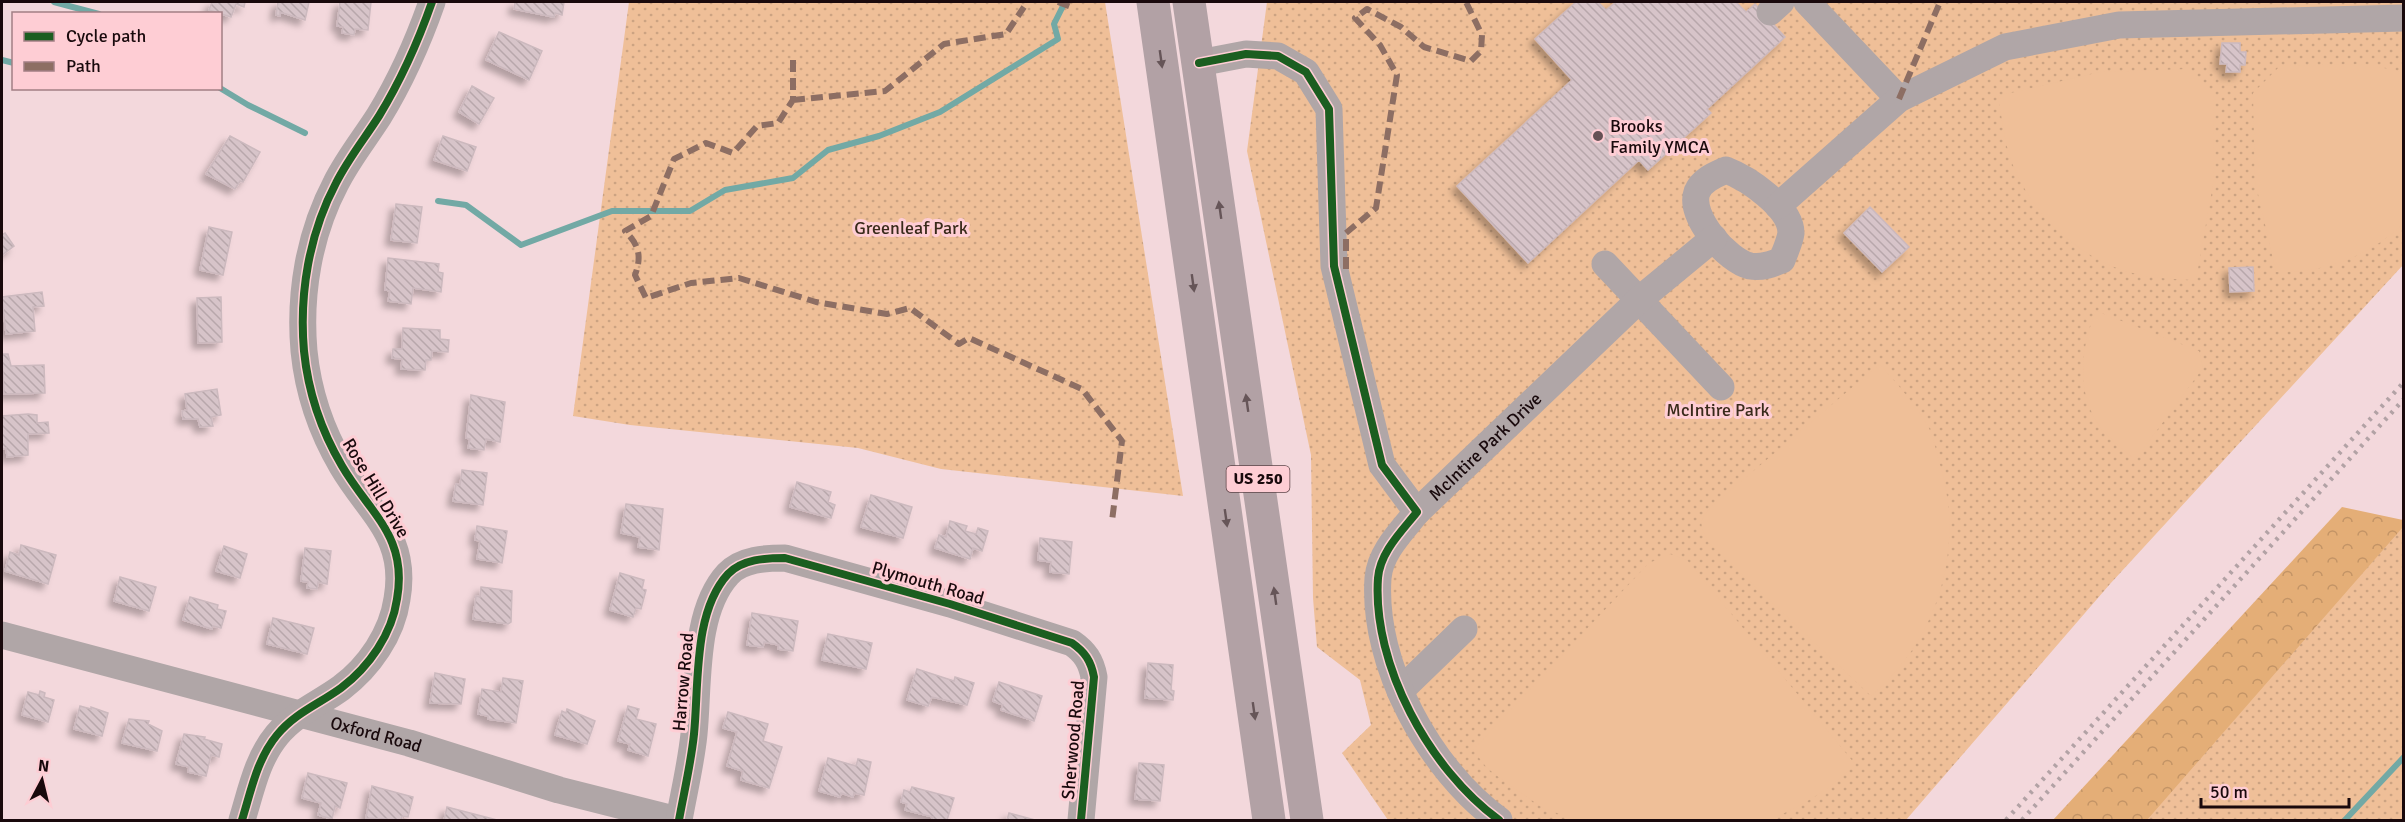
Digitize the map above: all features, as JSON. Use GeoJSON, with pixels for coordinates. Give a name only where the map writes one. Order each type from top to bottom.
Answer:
{"type":"FeatureCollection","features":[{"type":"Feature","properties":{"kind":"highway","name":"US 250"},"geometry":{"type":"LineString","coordinates":[[1153,2],[1269,820]]}},
{"type":"Feature","properties":{"kind":"highway","name":"US 250"},"geometry":{"type":"LineString","coordinates":[[1189,2],[1307,820]]}},
{"type":"Feature","properties":{"kind":"highway"},"geometry":{"type":"LineString","coordinates":[[1280,636],[1300,728],[1326,820]]}},
{"type":"Feature","properties":{"kind":"street","name":"Rose Hill Drive"},"geometry":{"type":"LineString","coordinates":[[243,820],[254,778],[263,755],[277,735],[298,714],[341,688],[361,670],[377,650],[389,626],[397,601],[400,575],[397,553],[390,533],[341,465],[321,421],[311,389],[304,352],[302,315],[312,247],[321,218],[336,183],[404,72],[432,2]]}},
{"type":"Feature","properties":{"kind":"street"},"geometry":{"type":"LineString","coordinates":[[1807,2],[1899,99]]}},
{"type":"Feature","properties":{"kind":"street"},"geometry":{"type":"LineString","coordinates":[[1778,206],[1899,99],[2005,47],[2111,26],[2403,18]]}},
{"type":"Feature","properties":{"kind":"street"},"geometry":{"type":"LineString","coordinates":[[1199,63],[1246,54],[1278,56],[1306,72],[1329,109],[1334,266],[1382,465],[1418,512]]}},
{"type":"Feature","properties":{"kind":"street"},"geometry":{"type":"LineString","coordinates":[[1726,170],[1746,178],[1778,206],[1786,218],[1791,233],[1782,260],[1767,266],[1750,266],[1734,258],[1714,238],[1697,215],[1696,193],[1706,180],[1726,170]]}},
{"type":"Feature","properties":{"kind":"street","name":"McIntire Park Drive"},"geometry":{"type":"LineString","coordinates":[[1499,820],[1463,791],[1438,760],[1417,727],[1400,691],[1383,625],[1378,577],[1388,549],[1418,512],[1640,299],[1714,238]]}},
{"type":"Feature","properties":{"kind":"street"},"geometry":{"type":"LineString","coordinates":[[1605,264],[1721,387]]}},
{"type":"Feature","properties":{"kind":"street","name":"Plymouth Road"},"geometry":{"type":"LineString","coordinates":[[747,563],[765,558],[785,558],[950,604],[1072,643],[1083,651],[1091,663]]}},
{"type":"Feature","properties":{"kind":"street","name":"Harrow Road"},"geometry":{"type":"LineString","coordinates":[[679,820],[693,737],[703,628],[707,610],[716,590],[730,572],[747,563]]}},
{"type":"Feature","properties":{"kind":"street"},"geometry":{"type":"LineString","coordinates":[[1400,691],[1464,629]]}},
{"type":"Feature","properties":{"kind":"street","name":"Oxford Road"},"geometry":{"type":"LineString","coordinates":[[2,635],[409,743],[559,790],[679,820]]}},
{"type":"Feature","properties":{"kind":"street","name":"Sherwood Road"},"geometry":{"type":"LineString","coordinates":[[1081,820],[1094,677],[1091,663]]}},
{"type":"Feature","properties":{"kind":"green space","name":"Greenleaf Park"},"geometry":{"type":"Polygon","coordinates":[[[629,2],[1105,2],[1183,496],[941,469],[858,448],[630,425],[573,416],[629,2]]]}},
{"type":"Feature","properties":{"kind":"green space","name":"McIntire Park"},"geometry":{"type":"Polygon","coordinates":[[[1267,2],[2403,2],[2403,265],[2110,584],[1906,820],[1388,820],[1342,753],[1371,725],[1360,680],[1317,647],[1313,598],[1311,455],[1247,151],[1267,2]]]}},
{"type":"Feature","properties":{"kind":"green space"},"geometry":{"type":"Polygon","coordinates":[[[2365,64],[2403,72],[2403,224],[2375,246],[2344,261],[2311,270],[2276,272],[2255,181],[2253,93],[2280,66],[2365,64]]]}},
{"type":"Feature","properties":{"kind":"green space"},"geometry":{"type":"Polygon","coordinates":[[[2188,69],[2213,94],[2214,179],[2196,280],[2151,277],[2117,268],[2097,259],[2061,234],[2032,201],[2009,155],[1998,96],[2100,72],[2188,69]]]}},
{"type":"Feature","properties":{"kind":"green space"},"geometry":{"type":"Polygon","coordinates":[[[2096,311],[2199,351],[2203,368],[2135,460],[2107,435],[2089,407],[2083,375],[2084,359],[2090,326],[2096,311]]]}},
{"type":"Feature","properties":{"kind":"green space"},"geometry":{"type":"Polygon","coordinates":[[[1880,364],[1912,402],[1930,430],[1947,493],[1949,526],[1947,558],[1941,589],[1930,619],[1914,647],[1895,673],[1871,696],[1708,542],[1702,526],[1702,518],[1713,505],[1880,364]]]}},
{"type":"Feature","properties":{"kind":"green space"},"geometry":{"type":"Polygon","coordinates":[[[2342,507],[2403,520],[2403,820],[2053,820],[2342,507]]]}},
{"type":"Feature","properties":{"kind":"green space"},"geometry":{"type":"Polygon","coordinates":[[[2403,527],[2403,820],[2147,820],[2403,527]]]}},
{"type":"Feature","properties":{"kind":"green space"},"geometry":{"type":"Polygon","coordinates":[[[1670,554],[1687,560],[1855,764],[1836,782],[1815,796],[1769,820],[1576,820],[1543,808],[1487,768],[1473,750],[1649,563],[1670,554]]]}},
{"type":"Feature","properties":{"kind":"building"},"geometry":{"type":"Polygon","coordinates":[[[212,2],[245,2],[244,7],[236,4],[231,17],[222,14],[222,12],[209,10],[212,2]]]}},
{"type":"Feature","properties":{"kind":"building"},"geometry":{"type":"Polygon","coordinates":[[[278,2],[309,2],[305,20],[280,12],[280,16],[276,15],[278,2]]]}},
{"type":"Feature","properties":{"kind":"building"},"geometry":{"type":"Polygon","coordinates":[[[340,2],[371,2],[368,30],[355,29],[354,35],[342,33],[343,27],[337,26],[340,2]]]}},
{"type":"Feature","properties":{"kind":"building"},"geometry":{"type":"Polygon","coordinates":[[[515,2],[564,2],[562,15],[555,13],[554,17],[514,9],[515,2]]]}},
{"type":"Feature","properties":{"kind":"building","name":"Brooks Family YMCA"},"geometry":{"type":"Polygon","coordinates":[[[1576,2],[1598,2],[1606,10],[1616,2],[1736,2],[1746,12],[1755,4],[1785,37],[1707,109],[1711,113],[1648,170],[1639,160],[1528,263],[1457,186],[1572,80],[1535,39],[1576,2]]]}},
{"type":"Feature","properties":{"kind":"building"},"geometry":{"type":"Polygon","coordinates":[[[499,32],[542,51],[529,80],[486,60],[499,32]]]}},
{"type":"Feature","properties":{"kind":"building"},"geometry":{"type":"Polygon","coordinates":[[[2222,43],[2240,43],[2240,52],[2246,52],[2245,65],[2240,65],[2240,72],[2226,72],[2227,64],[2220,64],[2222,43]]]}},
{"type":"Feature","properties":{"kind":"building"},"geometry":{"type":"Polygon","coordinates":[[[472,86],[494,98],[479,124],[459,112],[472,86]]]}},
{"type":"Feature","properties":{"kind":"building"},"geometry":{"type":"Polygon","coordinates":[[[230,136],[260,152],[243,182],[240,181],[235,189],[206,174],[230,136]]]}},
{"type":"Feature","properties":{"kind":"building"},"geometry":{"type":"Polygon","coordinates":[[[443,136],[476,147],[467,171],[434,160],[443,136]]]}},
{"type":"Feature","properties":{"kind":"building"},"geometry":{"type":"Polygon","coordinates":[[[396,204],[422,207],[417,243],[391,240],[396,204]]]}},
{"type":"Feature","properties":{"kind":"building"},"geometry":{"type":"Polygon","coordinates":[[[1870,207],[1909,247],[1882,272],[1844,233],[1870,207]]]}},
{"type":"Feature","properties":{"kind":"building"},"geometry":{"type":"Polygon","coordinates":[[[209,227],[232,232],[223,275],[200,270],[209,227]]]}},
{"type":"Feature","properties":{"kind":"building"},"geometry":{"type":"Polygon","coordinates":[[[5,233],[14,246],[2,255],[2,235],[5,233]]]}},
{"type":"Feature","properties":{"kind":"building"},"geometry":{"type":"Polygon","coordinates":[[[388,258],[439,264],[438,272],[443,273],[441,292],[413,288],[411,304],[388,301],[390,291],[385,290],[388,258]]]}},
{"type":"Feature","properties":{"kind":"building"},"geometry":{"type":"Polygon","coordinates":[[[2253,267],[2254,291],[2230,292],[2229,268],[2253,267]]]}},
{"type":"Feature","properties":{"kind":"building"},"geometry":{"type":"Polygon","coordinates":[[[42,292],[44,306],[33,307],[35,331],[6,334],[2,297],[42,292]]]}},
{"type":"Feature","properties":{"kind":"building"},"geometry":{"type":"Polygon","coordinates":[[[221,297],[222,342],[198,343],[197,298],[221,297]]]}},
{"type":"Feature","properties":{"kind":"building"},"geometry":{"type":"Polygon","coordinates":[[[403,328],[440,330],[440,339],[449,340],[448,352],[432,351],[431,360],[426,360],[425,370],[401,369],[402,359],[392,358],[393,349],[402,349],[403,328]]]}},
{"type":"Feature","properties":{"kind":"building"},"geometry":{"type":"Polygon","coordinates":[[[2,354],[8,354],[11,366],[44,365],[45,393],[4,394],[2,354]]]}},
{"type":"Feature","properties":{"kind":"building"},"geometry":{"type":"Polygon","coordinates":[[[217,389],[221,415],[211,417],[213,426],[200,427],[198,419],[183,419],[182,411],[187,410],[185,394],[217,389]]]}},
{"type":"Feature","properties":{"kind":"building"},"geometry":{"type":"Polygon","coordinates":[[[471,395],[505,402],[500,442],[486,439],[484,450],[468,448],[470,439],[466,438],[471,395]]]}},
{"type":"Feature","properties":{"kind":"building"},"geometry":{"type":"Polygon","coordinates":[[[37,415],[37,423],[48,422],[49,433],[28,434],[28,455],[7,457],[6,448],[2,449],[2,416],[37,415]]]}},
{"type":"Feature","properties":{"kind":"building"},"geometry":{"type":"Polygon","coordinates":[[[462,470],[487,473],[483,505],[453,501],[456,484],[460,485],[462,470]]]}},
{"type":"Feature","properties":{"kind":"building"},"geometry":{"type":"Polygon","coordinates":[[[797,482],[831,492],[828,502],[835,505],[831,518],[790,507],[797,482]]]}},
{"type":"Feature","properties":{"kind":"building"},"geometry":{"type":"Polygon","coordinates":[[[871,495],[912,507],[903,538],[861,527],[871,495]]]}},
{"type":"Feature","properties":{"kind":"building"},"geometry":{"type":"Polygon","coordinates":[[[626,504],[663,509],[659,550],[638,547],[640,537],[621,533],[626,504]]]}},
{"type":"Feature","properties":{"kind":"building"},"geometry":{"type":"Polygon","coordinates":[[[950,521],[967,526],[965,531],[976,534],[978,528],[988,531],[982,551],[973,548],[970,559],[935,548],[939,535],[946,537],[950,521]]]}},
{"type":"Feature","properties":{"kind":"building"},"geometry":{"type":"Polygon","coordinates":[[[477,526],[507,531],[502,563],[477,559],[480,541],[475,540],[477,526]]]}},
{"type":"Feature","properties":{"kind":"building"},"geometry":{"type":"Polygon","coordinates":[[[1040,538],[1072,542],[1069,574],[1050,572],[1051,562],[1038,560],[1040,538]]]}},
{"type":"Feature","properties":{"kind":"building"},"geometry":{"type":"Polygon","coordinates":[[[21,545],[56,555],[48,584],[5,571],[10,552],[19,555],[21,545]]]}},
{"type":"Feature","properties":{"kind":"building"},"geometry":{"type":"Polygon","coordinates":[[[224,546],[247,554],[240,578],[216,571],[224,546]]]}},
{"type":"Feature","properties":{"kind":"building"},"geometry":{"type":"Polygon","coordinates":[[[305,548],[331,551],[327,584],[318,582],[317,589],[307,588],[308,582],[301,581],[305,548]]]}},
{"type":"Feature","properties":{"kind":"building"},"geometry":{"type":"Polygon","coordinates":[[[620,573],[644,580],[642,589],[646,590],[641,609],[636,608],[633,617],[610,610],[620,573]]]}},
{"type":"Feature","properties":{"kind":"building"},"geometry":{"type":"Polygon","coordinates":[[[120,577],[156,587],[149,611],[114,601],[120,577]]]}},
{"type":"Feature","properties":{"kind":"building"},"geometry":{"type":"Polygon","coordinates":[[[481,587],[512,591],[511,622],[508,624],[473,619],[476,596],[480,597],[481,587]]]}},
{"type":"Feature","properties":{"kind":"building"},"geometry":{"type":"Polygon","coordinates":[[[190,597],[218,605],[217,609],[226,611],[221,628],[213,626],[212,629],[183,620],[190,597]]]}},
{"type":"Feature","properties":{"kind":"building"},"geometry":{"type":"Polygon","coordinates":[[[752,613],[798,621],[793,651],[778,649],[779,645],[764,642],[763,647],[747,645],[752,613]]]}},
{"type":"Feature","properties":{"kind":"building"},"geometry":{"type":"Polygon","coordinates":[[[273,618],[314,628],[307,654],[267,644],[273,618]]]}},
{"type":"Feature","properties":{"kind":"building"},"geometry":{"type":"Polygon","coordinates":[[[828,634],[872,643],[866,669],[822,660],[828,634]]]}},
{"type":"Feature","properties":{"kind":"building"},"geometry":{"type":"Polygon","coordinates":[[[1148,663],[1173,665],[1171,690],[1174,691],[1173,700],[1145,698],[1148,663]]]}},
{"type":"Feature","properties":{"kind":"building"},"geometry":{"type":"Polygon","coordinates":[[[917,669],[954,681],[955,677],[974,683],[967,705],[932,697],[928,706],[907,700],[917,669]]]}},
{"type":"Feature","properties":{"kind":"building"},"geometry":{"type":"Polygon","coordinates":[[[435,673],[465,679],[461,704],[430,703],[435,673]]]}},
{"type":"Feature","properties":{"kind":"building"},"geometry":{"type":"Polygon","coordinates":[[[503,678],[523,681],[516,723],[488,719],[488,716],[478,714],[482,689],[501,692],[503,678]]]}},
{"type":"Feature","properties":{"kind":"building"},"geometry":{"type":"Polygon","coordinates":[[[999,682],[1042,696],[1034,721],[1001,710],[1003,705],[993,701],[999,682]]]}},
{"type":"Feature","properties":{"kind":"building"},"geometry":{"type":"Polygon","coordinates":[[[40,691],[45,693],[44,697],[54,700],[48,722],[22,715],[28,692],[39,695],[40,691]]]}},
{"type":"Feature","properties":{"kind":"building"},"geometry":{"type":"Polygon","coordinates":[[[80,706],[108,713],[102,736],[74,729],[80,706]]]}},
{"type":"Feature","properties":{"kind":"building"},"geometry":{"type":"Polygon","coordinates":[[[628,706],[639,709],[636,719],[656,724],[648,756],[628,750],[630,744],[618,741],[628,706]]]}},
{"type":"Feature","properties":{"kind":"building"},"geometry":{"type":"Polygon","coordinates":[[[567,709],[595,721],[587,744],[555,735],[562,711],[566,713],[567,709]]]}},
{"type":"Feature","properties":{"kind":"building"},"geometry":{"type":"Polygon","coordinates":[[[728,712],[768,724],[763,741],[782,747],[769,788],[741,780],[743,771],[727,766],[737,732],[723,728],[728,712]]]}},
{"type":"Feature","properties":{"kind":"building"},"geometry":{"type":"Polygon","coordinates":[[[129,719],[149,721],[148,724],[162,731],[157,751],[122,743],[129,719]]]}},
{"type":"Feature","properties":{"kind":"building"},"geometry":{"type":"Polygon","coordinates":[[[184,734],[205,737],[204,739],[222,744],[219,757],[211,755],[206,776],[188,772],[189,767],[176,764],[184,734]]]}},
{"type":"Feature","properties":{"kind":"building"},"geometry":{"type":"Polygon","coordinates":[[[828,758],[856,766],[858,759],[871,762],[864,795],[854,793],[853,797],[841,793],[840,797],[819,791],[828,758]]]}},
{"type":"Feature","properties":{"kind":"building"},"geometry":{"type":"Polygon","coordinates":[[[1139,763],[1164,765],[1160,801],[1135,799],[1139,763]]]}},
{"type":"Feature","properties":{"kind":"building"},"geometry":{"type":"Polygon","coordinates":[[[308,773],[347,783],[340,808],[335,806],[332,819],[318,815],[321,803],[302,798],[308,773]]]}},
{"type":"Feature","properties":{"kind":"building"},"geometry":{"type":"Polygon","coordinates":[[[372,786],[413,797],[408,817],[402,816],[401,820],[366,818],[372,786]]]}},
{"type":"Feature","properties":{"kind":"building"},"geometry":{"type":"Polygon","coordinates":[[[912,787],[954,798],[947,820],[932,820],[933,817],[905,810],[907,804],[901,802],[904,790],[910,792],[912,787]]]}},
{"type":"Feature","properties":{"kind":"building"},"geometry":{"type":"Polygon","coordinates":[[[447,807],[497,820],[444,820],[447,807]]]}},
{"type":"Feature","properties":{"kind":"building"},"geometry":{"type":"Polygon","coordinates":[[[1009,813],[1035,820],[1007,820],[1009,813]]]}},
{"type":"Feature","properties":{"kind":"waterway"},"geometry":{"type":"LineString","coordinates":[[54,2],[92,12]]}},
{"type":"Feature","properties":{"kind":"waterway"},"geometry":{"type":"LineString","coordinates":[[438,201],[466,205],[521,245],[612,211],[690,211],[725,190],[793,178],[828,150],[879,136],[940,112],[1058,39],[1054,24],[1065,2]]}},
{"type":"Feature","properties":{"kind":"waterway"},"geometry":{"type":"LineString","coordinates":[[2,60],[12,62]]}},
{"type":"Feature","properties":{"kind":"waterway"},"geometry":{"type":"LineString","coordinates":[[222,89],[248,105],[305,133]]}},
{"type":"Feature","properties":{"kind":"waterway"},"geometry":{"type":"LineString","coordinates":[[2345,820],[2404,757]]}},
{"type":"Feature","properties":{"kind":"railway"},"geometry":{"type":"LineString","coordinates":[[2006,820],[2404,382]]}},
{"type":"Feature","properties":{"kind":"railway"},"geometry":{"type":"LineString","coordinates":[[2022,820],[2404,399]]}},
{"type":"Feature","properties":{"kind":"marked path"},"geometry":{"type":"LineString","coordinates":[[1058,2],[1071,7]]}},
{"type":"Feature","properties":{"kind":"marked path"},"geometry":{"type":"LineString","coordinates":[[1346,269],[1346,233],[1376,208],[1397,75],[1380,45],[1355,18],[1367,9],[1401,27],[1424,47],[1471,61],[1481,51],[1482,35],[1466,2]]}},
{"type":"Feature","properties":{"kind":"marked path"},"geometry":{"type":"LineString","coordinates":[[1899,99],[1940,2]]}},
{"type":"Feature","properties":{"kind":"marked path"},"geometry":{"type":"LineString","coordinates":[[793,100],[885,91],[944,44],[1006,34],[1024,7]]}},
{"type":"Feature","properties":{"kind":"marked path"},"geometry":{"type":"LineString","coordinates":[[793,60],[793,100],[778,123],[757,126],[733,153],[706,143],[674,159],[651,216],[625,231],[638,251],[635,275],[646,298],[691,283],[739,278],[816,302],[887,314],[910,308],[959,344],[969,338],[1082,389],[1122,441],[1112,521]]}},
{"type":"Feature","properties":{"kind":"cycle path"},"geometry":{"type":"LineString","coordinates":[[242,820],[255,776],[270,744],[284,727],[307,709],[341,688],[361,670],[378,649],[394,612],[399,577],[397,558],[384,527],[342,466],[322,425],[306,366],[303,308],[308,265],[327,203],[346,166],[395,89],[432,2]]}},
{"type":"Feature","properties":{"kind":"cycle path"},"geometry":{"type":"LineString","coordinates":[[1199,63],[1246,54],[1278,56],[1306,72],[1329,109],[1334,266],[1382,465],[1417,512],[1387,551],[1380,568],[1379,611],[1385,645],[1395,680],[1410,713],[1429,744],[1450,773],[1474,799],[1499,820]]}},
{"type":"Feature","properties":{"kind":"cycle path"},"geometry":{"type":"LineString","coordinates":[[679,820],[693,745],[700,650],[709,608],[717,590],[734,569],[747,562],[770,558],[785,558],[950,604],[1072,643],[1087,657],[1094,677],[1081,820]]}},
{"type":"Feature","properties":{"kind":"place","name":"Brooks Family YMCA"},"geometry":{"type":"Point","coordinates":[1598,136]}}]}
